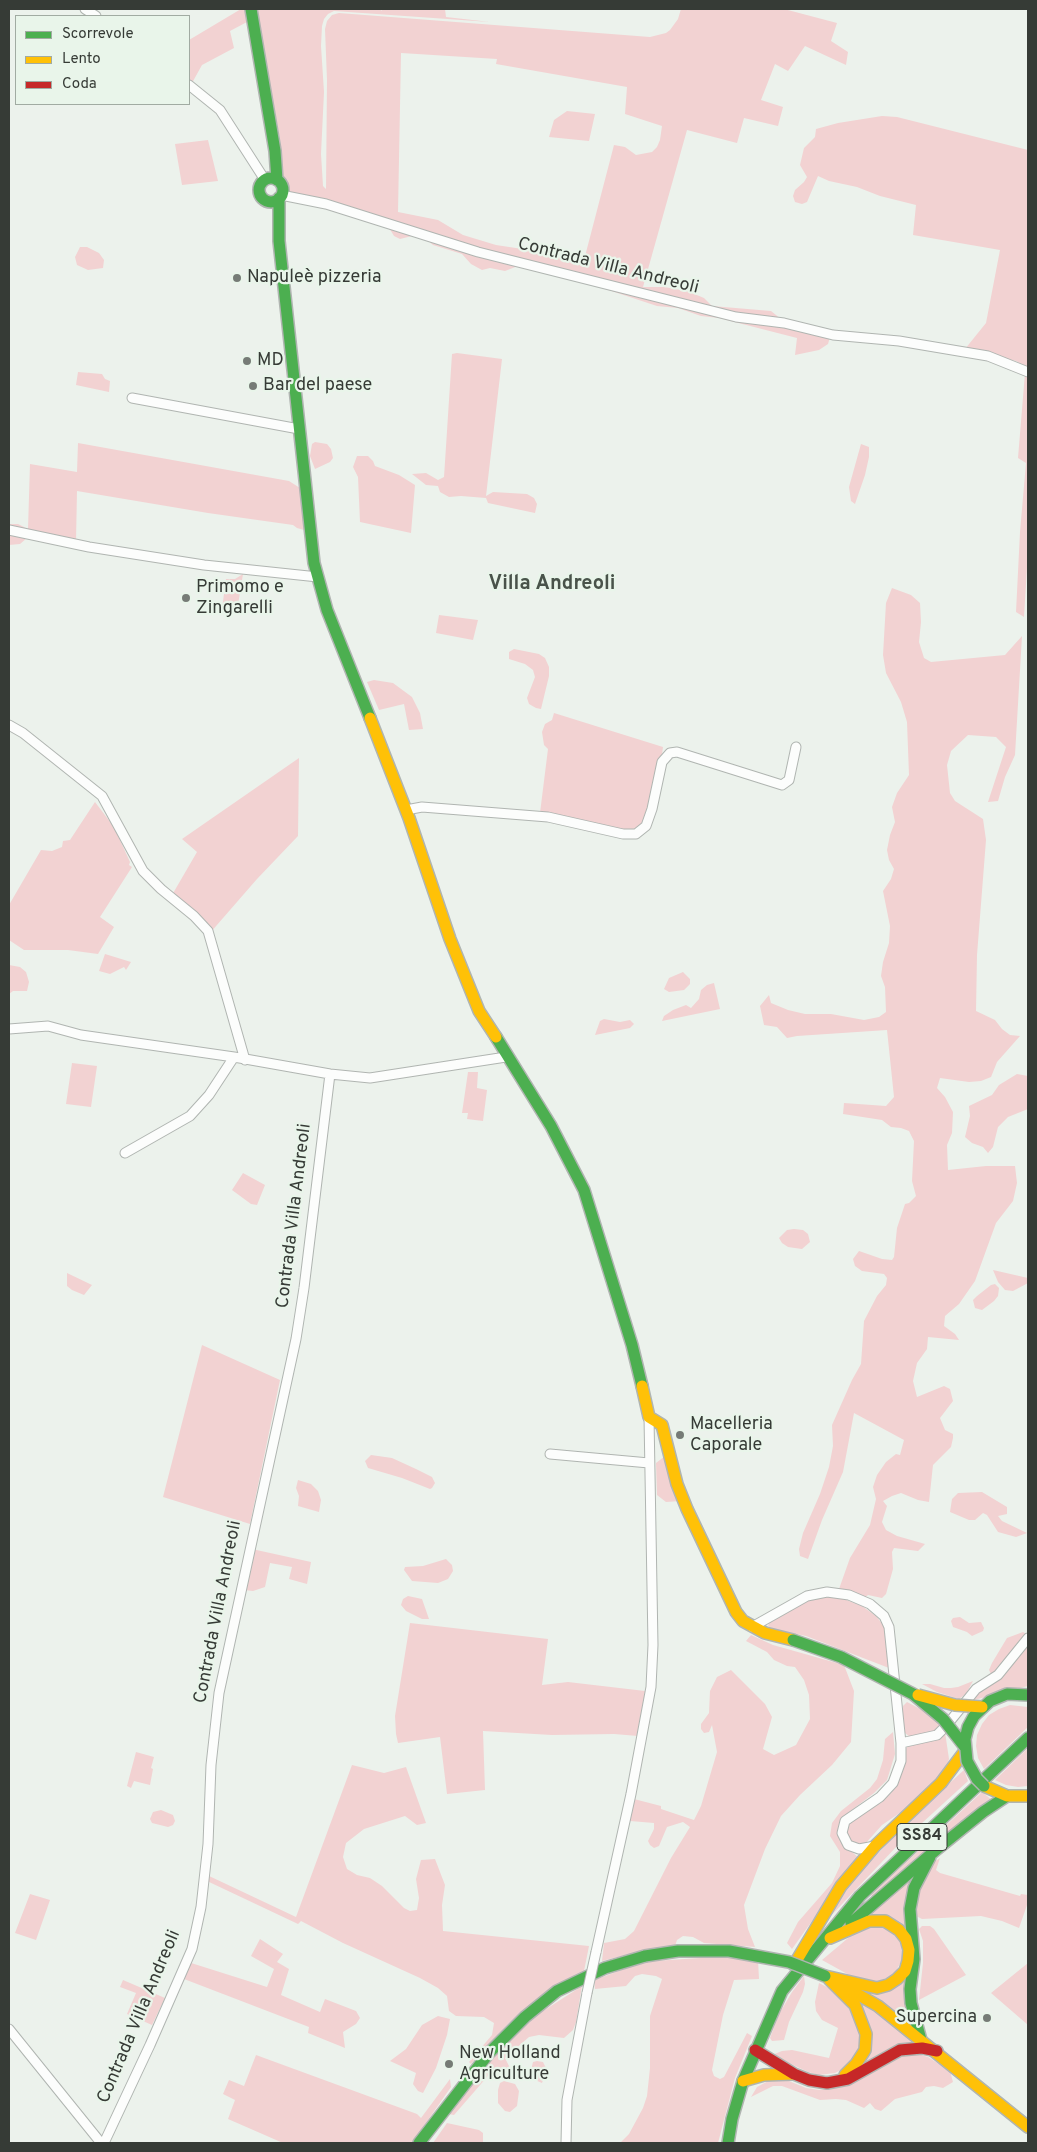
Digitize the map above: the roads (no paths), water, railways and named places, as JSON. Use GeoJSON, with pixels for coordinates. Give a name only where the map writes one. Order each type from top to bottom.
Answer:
{"type":"FeatureCollection","features":[{"type":"Feature","properties":{"kind":"main road"},"geometry":{"type":"LineString","coordinates":[[251,9],[275,151],[277,180]]}},
{"type":"Feature","properties":{"kind":"main road"},"geometry":{"type":"LineString","coordinates":[[276,198],[263,198],[259,191],[261,183],[271,178],[277,180],[281,185],[276,198],[279,241],[299,430],[314,563],[327,610],[406,810],[450,939],[479,1012],[551,1126],[584,1190],[632,1345],[648,1417],[662,1425],[677,1484],[687,1510],[736,1612],[743,1621],[752,1627],[841,1657],[913,1694],[955,1705],[982,1707]]}},
{"type":"Feature","properties":{"kind":"main road"},"geometry":{"type":"LineString","coordinates":[[782,1991],[798,1956],[841,1886],[875,1846],[941,1783],[965,1749],[968,1727],[982,1707],[998,1697],[1022,1694],[1028,1690]]}},
{"type":"Feature","properties":{"kind":"main road"},"geometry":{"type":"LineString","coordinates":[[913,1694],[943,1719],[965,1749],[971,1770],[984,1786],[1007,1796],[1028,1796]]}},
{"type":"Feature","properties":{"kind":"main road","name":"SS84"},"geometry":{"type":"LineString","coordinates":[[727,2141],[743,2081],[782,1991],[860,1896],[1028,1738]]}},
{"type":"Feature","properties":{"kind":"main road"},"geometry":{"type":"LineString","coordinates":[[842,1931],[983,1812],[1007,1796]]}},
{"type":"Feature","properties":{"kind":"main road"},"geometry":{"type":"LineString","coordinates":[[921,2040],[911,2003],[910,1988],[914,1959],[910,1909],[914,1888],[932,1854]]}},
{"type":"Feature","properties":{"kind":"main road"},"geometry":{"type":"LineString","coordinates":[[419,2143],[488,2053],[525,2016],[557,1991],[604,1968],[645,1956],[688,1951],[729,1951],[789,1962],[825,1976],[877,1988],[888,1985],[898,1979],[906,1966],[909,1950],[906,1939],[899,1930],[885,1920],[869,1921],[842,1931],[822,1942]]}},
{"type":"Feature","properties":{"kind":"main road"},"geometry":{"type":"LineString","coordinates":[[825,1976],[878,2006],[1028,2127]]}},
{"type":"Feature","properties":{"kind":"main road"},"geometry":{"type":"LineString","coordinates":[[817,2082],[835,2079],[845,2074],[856,2064],[867,2042],[866,2034],[855,2005],[825,1976]]}},
{"type":"Feature","properties":{"kind":"main road"},"geometry":{"type":"LineString","coordinates":[[755,2050],[794,2074],[817,2082],[827,2083],[848,2079],[900,2050],[922,2048],[936,2052]]}},
{"type":"Feature","properties":{"kind":"main road"},"geometry":{"type":"LineString","coordinates":[[743,2081],[764,2075],[794,2074]]}},
{"type":"Feature","properties":{"kind":"street"},"geometry":{"type":"LineString","coordinates":[[190,86],[220,110],[265,180]]}},
{"type":"Feature","properties":{"kind":"street","name":"Contrada Villa Andreoli"},"geometry":{"type":"LineString","coordinates":[[276,198],[326,204],[478,252],[736,317],[784,323],[833,335],[933,347],[988,356],[1028,372]]}},
{"type":"Feature","properties":{"kind":"street"},"geometry":{"type":"LineString","coordinates":[[132,398],[299,430]]}},
{"type":"Feature","properties":{"kind":"street"},"geometry":{"type":"LineString","coordinates":[[9,530],[89,547],[204,565],[318,577]]}},
{"type":"Feature","properties":{"kind":"street"},"geometry":{"type":"LineString","coordinates":[[9,725],[23,733],[102,796],[143,871],[208,931],[245,1060]]}},
{"type":"Feature","properties":{"kind":"street"},"geometry":{"type":"LineString","coordinates":[[406,810],[422,807],[548,817],[624,834],[636,834],[646,826],[652,809],[662,762],[670,754],[677,752],[782,785],[789,780],[796,747]]}},
{"type":"Feature","properties":{"kind":"street"},"geometry":{"type":"LineString","coordinates":[[9,1029],[48,1026],[81,1035],[234,1057],[330,1074],[370,1078],[506,1056]]}},
{"type":"Feature","properties":{"kind":"street"},"geometry":{"type":"LineString","coordinates":[[125,1153],[190,1116],[209,1095],[234,1057]]}},
{"type":"Feature","properties":{"kind":"street","name":"Contrada Villa Andreoli"},"geometry":{"type":"LineString","coordinates":[[9,2029],[103,2143],[150,2045],[192,1949],[201,1906],[208,1844],[211,1765],[219,1693],[296,1339],[330,1074]]}},
{"type":"Feature","properties":{"kind":"street"},"geometry":{"type":"LineString","coordinates":[[566,2143],[567,2100],[574,2052],[631,1794],[651,1688],[654,1645],[648,1417]]}},
{"type":"Feature","properties":{"kind":"street"},"geometry":{"type":"LineString","coordinates":[[550,1454],[650,1463]]}},
{"type":"Feature","properties":{"kind":"street"},"geometry":{"type":"LineString","coordinates":[[752,1627],[807,1596],[827,1592],[849,1595],[870,1604],[884,1616],[889,1627],[901,1743],[901,1761],[893,1783],[880,1798],[845,1821],[842,1833],[848,1845],[859,1849],[875,1846]]}},
{"type":"Feature","properties":{"kind":"street"},"geometry":{"type":"LineString","coordinates":[[901,1743],[936,1735],[947,1725],[976,1689],[998,1675],[1028,1638]]}},
{"type":"Feature","properties":{"kind":"place","name":"Napuleè pizzeria"},"geometry":{"type":"Point","coordinates":[237,278]}},
{"type":"Feature","properties":{"kind":"place","name":"MD"},"geometry":{"type":"Point","coordinates":[247,361]}},
{"type":"Feature","properties":{"kind":"place","name":"Bar del paese"},"geometry":{"type":"Point","coordinates":[253,386]}},
{"type":"Feature","properties":{"kind":"place","name":"Primomo e Zingarelli"},"geometry":{"type":"Point","coordinates":[186,598]}},
{"type":"Feature","properties":{"kind":"place","name":"Macelleria Caporale"},"geometry":{"type":"Point","coordinates":[680,1435]}},
{"type":"Feature","properties":{"kind":"place","name":"Supercina"},"geometry":{"type":"Point","coordinates":[987,2018]}},
{"type":"Feature","properties":{"kind":"place","name":"New Holland Agriculture"},"geometry":{"type":"Point","coordinates":[449,2064]}},
{"type":"Feature","properties":{"kind":"district","name":"Villa Andreoli"},"geometry":{"type":"Point","coordinates":[552,585]}}]}
